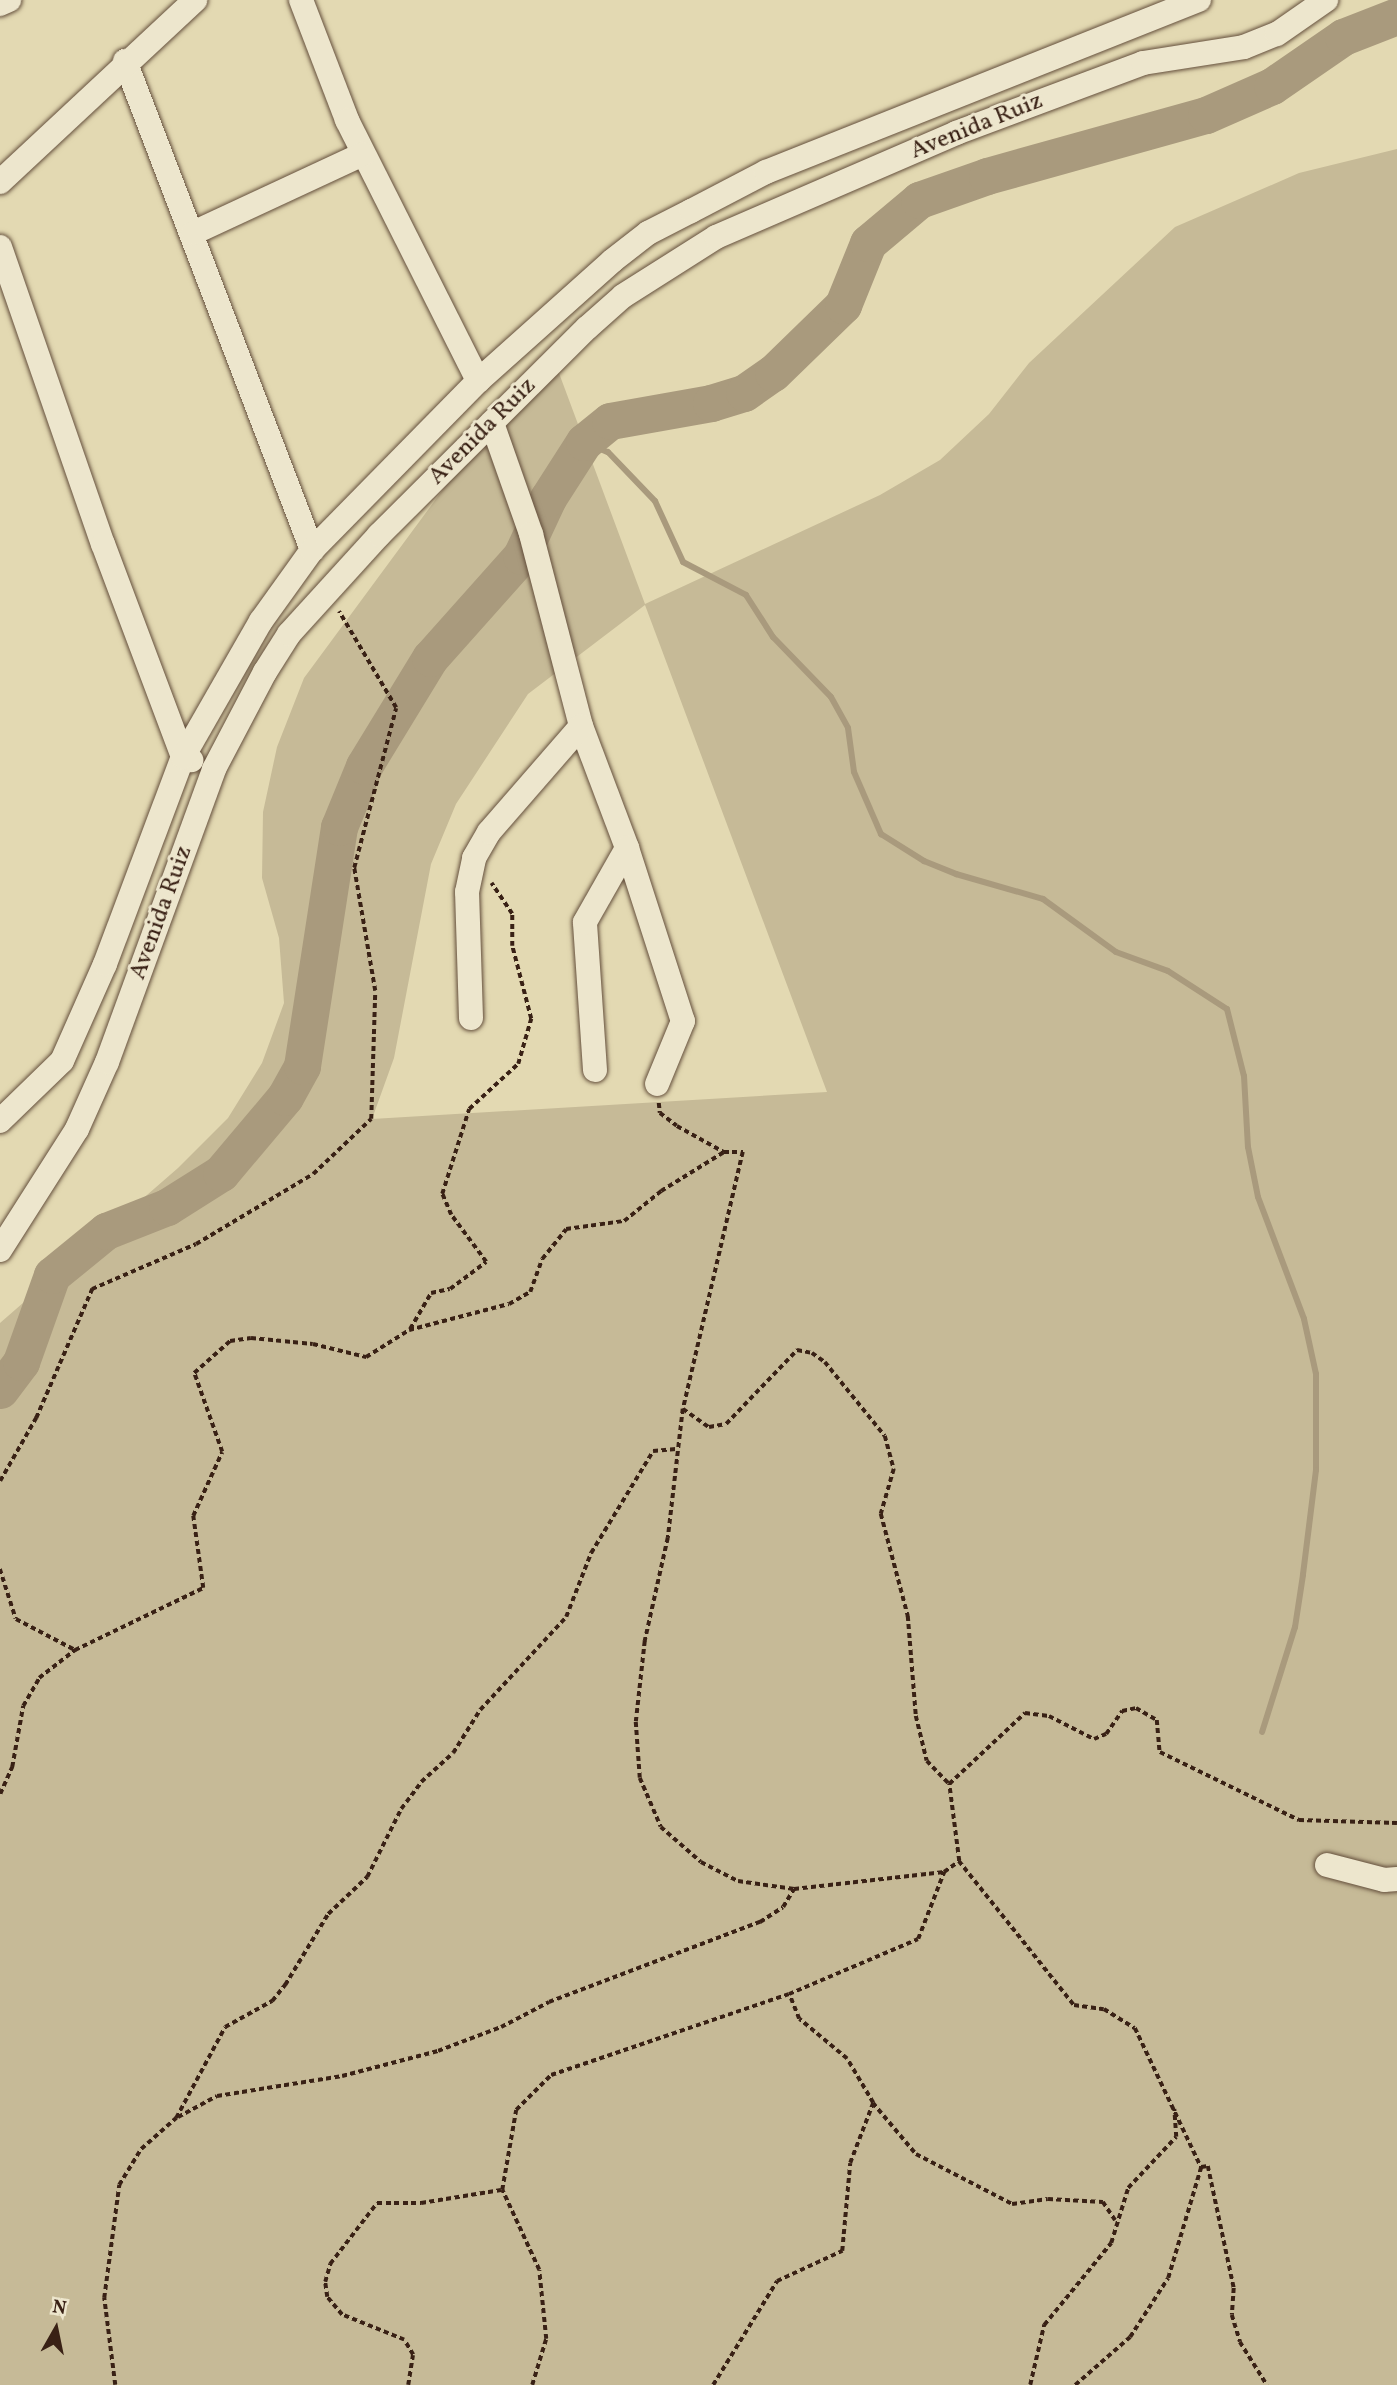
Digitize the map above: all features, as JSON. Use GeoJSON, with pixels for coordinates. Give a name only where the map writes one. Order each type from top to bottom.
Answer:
{"type":"FeatureCollection","features":[{"type":"Feature","properties":{"kind":"street"},"geometry":{"type":"LineString","coordinates":[[0,4],[9,0]]}},
{"type":"Feature","properties":{"kind":"street"},"geometry":{"type":"LineString","coordinates":[[0,182],[125,61],[195,0]]}},
{"type":"Feature","properties":{"kind":"street"},"geometry":{"type":"LineString","coordinates":[[301,0],[363,154],[415,248],[478,381]]}},
{"type":"Feature","properties":{"kind":"street","name":"Avenida Ruiz"},"geometry":{"type":"LineString","coordinates":[[0,1121],[62,1061],[105,964],[183,757],[218,691],[312,550],[478,381],[648,233],[766,172],[1199,0]]}},
{"type":"Feature","properties":{"kind":"street","name":"Avenida Ruiz"},"geometry":{"type":"LineString","coordinates":[[0,1250],[77,1129],[107,1062],[214,769],[289,634],[379,536],[587,328],[663,268],[716,237],[956,133],[1143,63],[1244,47],[1278,34],[1326,0]]}},
{"type":"Feature","properties":{"kind":"street"},"geometry":{"type":"LineString","coordinates":[[125,61],[312,550]]}},
{"type":"Feature","properties":{"kind":"street"},"geometry":{"type":"LineString","coordinates":[[943,100],[956,133]]}},
{"type":"Feature","properties":{"kind":"street"},"geometry":{"type":"LineString","coordinates":[[192,233],[363,154]]}},
{"type":"Feature","properties":{"kind":"street"},"geometry":{"type":"LineString","coordinates":[[0,247],[183,757],[214,769]]}},
{"type":"Feature","properties":{"kind":"street"},"geometry":{"type":"LineString","coordinates":[[492,423],[531,534],[581,726],[627,848],[683,1021],[657,1084]]}},
{"type":"Feature","properties":{"kind":"street"},"geometry":{"type":"LineString","coordinates":[[471,1018],[467,892],[474,858],[489,832],[581,726]]}},
{"type":"Feature","properties":{"kind":"street"},"geometry":{"type":"LineString","coordinates":[[595,1070],[585,922],[627,848]]}},
{"type":"Feature","properties":{"kind":"street"},"geometry":{"type":"LineString","coordinates":[[1327,1864],[1384,1880],[1397,1879]]}},
{"type":"Feature","properties":{"kind":"path"},"geometry":{"type":"LineString","coordinates":[[0,1482],[36,1418],[92,1289],[195,1244],[313,1174],[371,1119],[375,991],[354,868],[396,708],[335,604]]}},
{"type":"Feature","properties":{"kind":"path"},"geometry":{"type":"LineString","coordinates":[[409,1330],[431,1293],[450,1289],[486,1262],[451,1215],[442,1194],[469,1109],[518,1064],[531,1019],[512,946],[512,914],[474,858]]}},
{"type":"Feature","properties":{"kind":"path"},"geometry":{"type":"LineString","coordinates":[[657,1084],[660,1113],[696,1139],[724,1152],[743,1152],[676,1449],[668,1538],[643,1655],[636,1721],[640,1778],[661,1827],[701,1862],[738,1881],[794,1889],[944,1872],[959,1861]]}},
{"type":"Feature","properties":{"kind":"path"},"geometry":{"type":"LineString","coordinates":[[0,1794],[12,1767],[23,1706],[39,1678],[75,1650],[202,1588],[193,1516],[222,1452],[194,1373],[230,1341],[251,1338],[313,1344],[366,1357],[409,1330],[509,1304],[530,1292],[542,1259],[566,1229],[624,1221],[661,1191],[724,1152]]}},
{"type":"Feature","properties":{"kind":"path"},"geometry":{"type":"LineString","coordinates":[[683,1409],[709,1427],[726,1424],[797,1350],[811,1353],[825,1362],[885,1436],[894,1469],[881,1514],[908,1616],[916,1716],[927,1761],[949,1784],[959,1861],[1074,2005],[1104,2009],[1135,2028],[1201,2166],[1168,2278],[1130,2336],[1075,2385]]}},
{"type":"Feature","properties":{"kind":"path"},"geometry":{"type":"LineString","coordinates":[[176,2118],[225,2027],[272,2001],[285,1985],[328,1914],[367,1877],[401,1809],[421,1782],[453,1753],[480,1710],[566,1618],[591,1553],[653,1451],[676,1449]]}},
{"type":"Feature","properties":{"kind":"path"},"geometry":{"type":"LineString","coordinates":[[0,1569],[16,1619],[75,1650]]}},
{"type":"Feature","properties":{"kind":"path"},"geometry":{"type":"LineString","coordinates":[[949,1784],[1025,1713],[1049,1716],[1094,1739],[1106,1734],[1122,1711],[1136,1708],[1157,1720],[1160,1752],[1299,1820],[1397,1823]]}},
{"type":"Feature","properties":{"kind":"path"},"geometry":{"type":"LineString","coordinates":[[532,2385],[546,2339],[538,2270],[502,2190],[516,2109],[551,2075],[789,1994],[918,1939],[944,1872]]}},
{"type":"Feature","properties":{"kind":"path"},"geometry":{"type":"LineString","coordinates":[[115,2385],[104,2298],[119,2185],[141,2149],[176,2118],[216,2096],[342,2076],[438,2051],[501,2027],[549,2002],[760,1922],[783,1907],[794,1889]]}},
{"type":"Feature","properties":{"kind":"path"},"geometry":{"type":"LineString","coordinates":[[789,1994],[799,2019],[847,2059],[873,2104],[916,2154],[1012,2204],[1048,2199],[1103,2202],[1115,2220]]}},
{"type":"Feature","properties":{"kind":"path"},"geometry":{"type":"LineString","coordinates":[[1030,2385],[1044,2325],[1111,2243],[1115,2220],[1128,2188],[1176,2137],[1173,2103]]}},
{"type":"Feature","properties":{"kind":"path"},"geometry":{"type":"LineString","coordinates":[[713,2385],[777,2281],[842,2251],[850,2163],[873,2104]]}},
{"type":"Feature","properties":{"kind":"path"},"geometry":{"type":"LineString","coordinates":[[1201,2166],[1208,2166],[1234,2288],[1232,2315],[1240,2342],[1267,2385]]}},
{"type":"Feature","properties":{"kind":"path"},"geometry":{"type":"LineString","coordinates":[[408,2385],[413,2355],[404,2340],[342,2315],[327,2297],[325,2282],[330,2264],[377,2203],[421,2203],[502,2190]]}},
{"type":"Feature","properties":{"kind":"shaded area"},"geometry":{"type":"Polygon","coordinates":[[[1397,149],[1397,2385],[0,2385],[0,1323],[178,1168],[228,1118],[262,1063],[284,1003],[279,938],[262,878],[263,812],[277,747],[304,678],[492,423],[553,357],[645,604],[880,495],[940,460],[989,414],[1029,363],[1175,227],[1299,173],[1397,149]],[[645,605],[528,694],[456,804],[431,864],[394,1058],[372,1119],[827,1092],[645,605]]]}},
{"type":"Feature","properties":{"kind":"waterway"},"geometry":{"type":"LineString","coordinates":[[0,1390],[21,1362],[52,1275],[106,1231],[167,1207],[221,1173],[285,1097],[302,1066],[339,827],[364,766],[430,658],[521,556],[548,498],[584,442],[610,421],[711,403],[744,393],[773,373],[843,305],[868,243],[919,200],[987,176],[1206,115],[1272,86],[1343,37],[1397,16]]}},
{"type":"Feature","properties":{"kind":"waterway"},"geometry":{"type":"LineString","coordinates":[[584,442],[608,452],[655,501],[683,562],[746,595],[773,637],[831,697],[848,728],[854,772],[881,834],[924,861],[956,874],[1043,899],[1116,952],[1168,971],[1227,1009],[1244,1076],[1248,1147],[1258,1197],[1304,1319],[1316,1374],[1316,1470],[1303,1575],[1295,1627],[1262,1732]]}}]}
